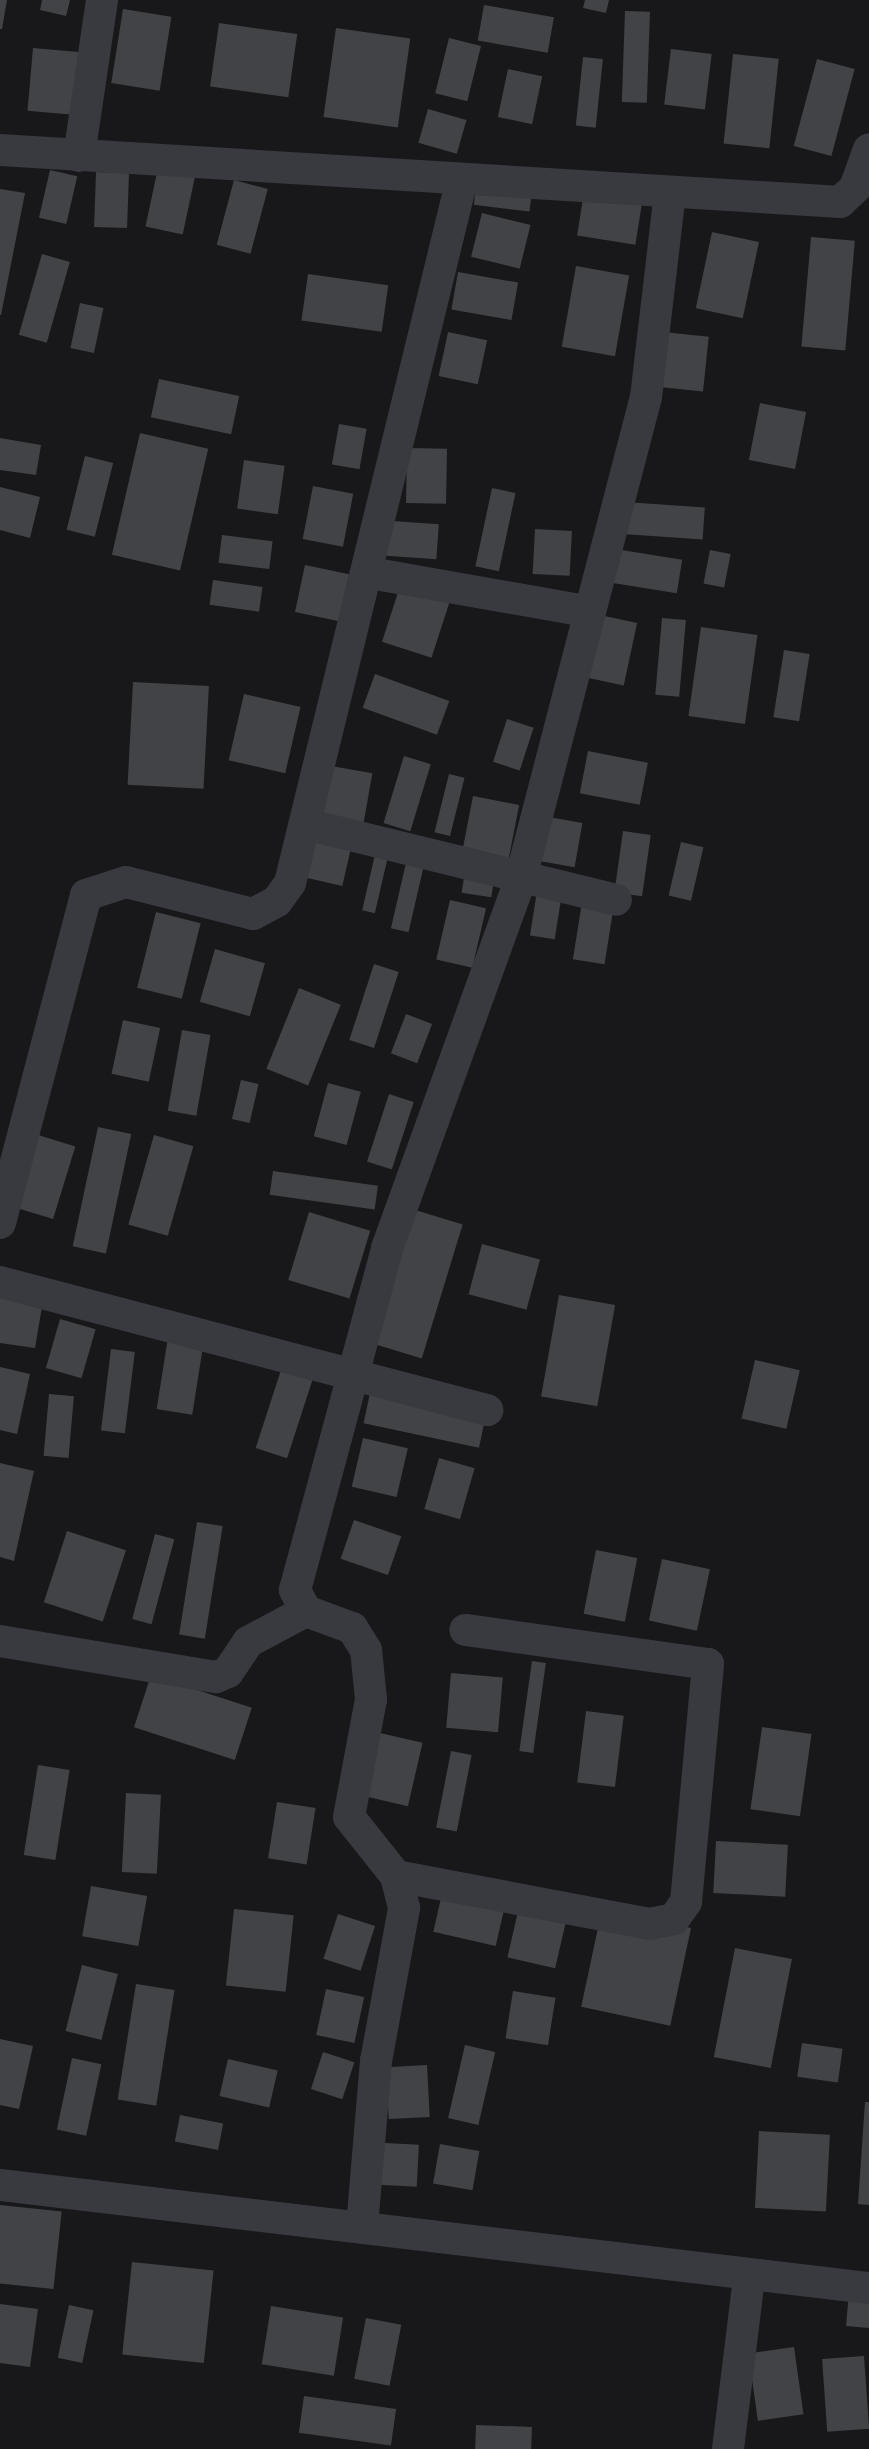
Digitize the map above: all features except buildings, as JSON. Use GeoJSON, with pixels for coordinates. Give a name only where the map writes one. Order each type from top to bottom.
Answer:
{"type":"FeatureCollection","features":[{"type":"Feature","properties":{"kind":"street"},"geometry":{"type":"LineString","coordinates":[[79,156],[102,0]]}},
{"type":"Feature","properties":{"kind":"street"},"geometry":{"type":"LineString","coordinates":[[0,150],[840,202],[855,188],[869,149]]}},
{"type":"Feature","properties":{"kind":"street"},"geometry":{"type":"LineString","coordinates":[[0,1223],[86,895],[126,882],[253,914],[277,901],[290,883],[370,573],[462,179]]}},
{"type":"Feature","properties":{"kind":"street"},"geometry":{"type":"LineString","coordinates":[[362,2227],[376,2061],[402,1945],[396,1876],[349,1817],[371,1699],[366,1650],[352,1628],[306,1611],[297,1603],[299,1566],[350,1372],[392,1233],[520,881],[586,611],[646,397],[670,193]]}},
{"type":"Feature","properties":{"kind":"street"},"geometry":{"type":"LineString","coordinates":[[370,573],[586,611]]}},
{"type":"Feature","properties":{"kind":"street"},"geometry":{"type":"LineString","coordinates":[[305,824],[520,881],[616,900]]}},
{"type":"Feature","properties":{"kind":"street"},"geometry":{"type":"LineString","coordinates":[[0,1282],[487,1410]]}},
{"type":"Feature","properties":{"kind":"street"},"geometry":{"type":"LineString","coordinates":[[0,1641],[216,1677],[228,1672],[248,1642],[306,1611]]}},
{"type":"Feature","properties":{"kind":"street"},"geometry":{"type":"LineString","coordinates":[[396,1876],[649,1924],[674,1919],[686,1902],[708,1664],[465,1630]]}},
{"type":"Feature","properties":{"kind":"street"},"geometry":{"type":"LineString","coordinates":[[0,2185],[362,2227],[749,2278],[869,2288]]}},
{"type":"Feature","properties":{"kind":"street"},"geometry":{"type":"LineString","coordinates":[[728,2449],[749,2278]]}}]}
